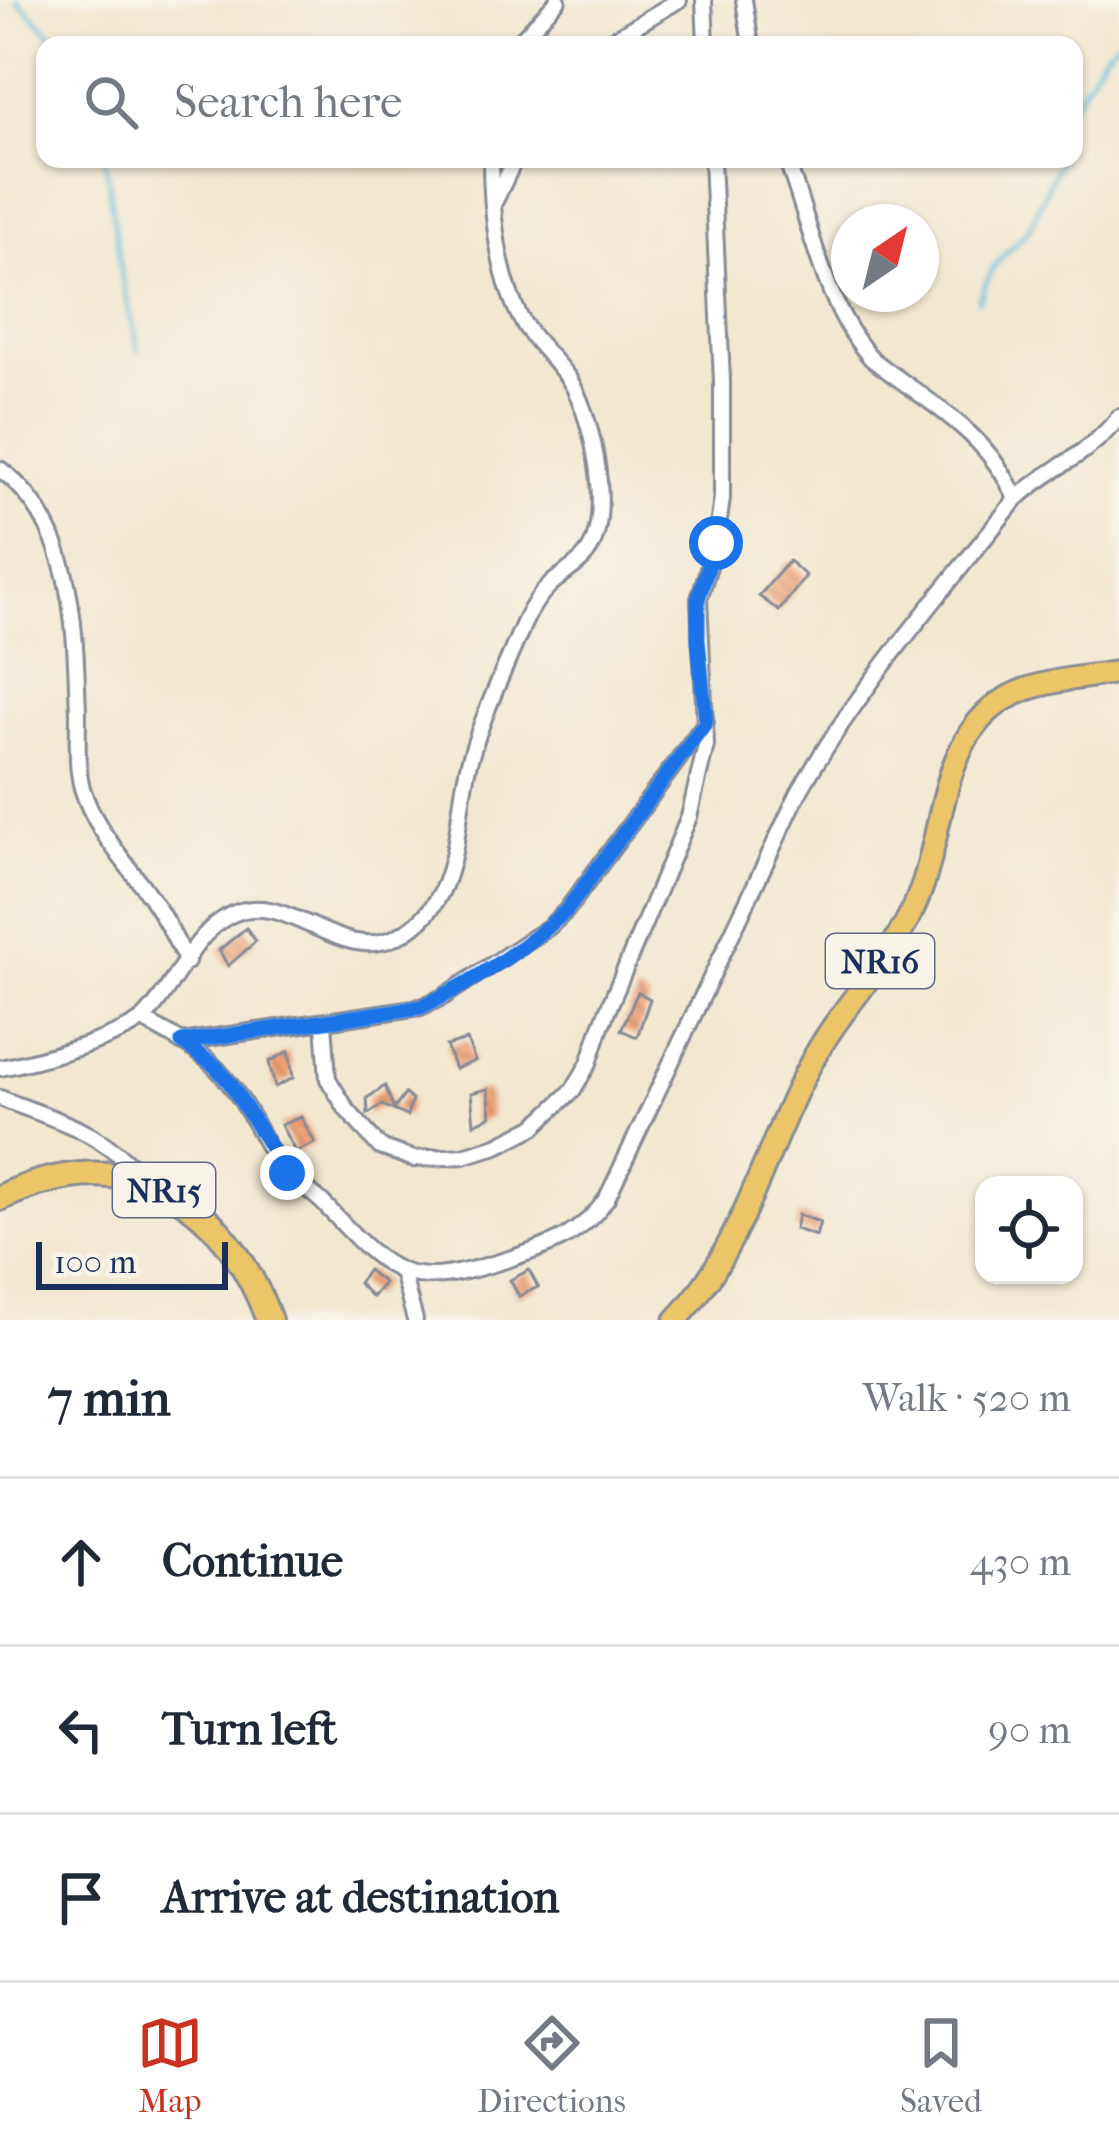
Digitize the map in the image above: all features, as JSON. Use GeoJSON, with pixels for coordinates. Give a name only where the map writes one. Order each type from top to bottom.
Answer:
{"type":"FeatureCollection","features":[{"type":"Feature","properties":{"kind":"highway","name":"NR15"},"geometry":{"type":"LineString","coordinates":[[0,1198],[47,1178],[80,1173],[111,1172],[146,1181],[214,1227],[240,1258],[269,1320]]}},
{"type":"Feature","properties":{"kind":"main road","name":"NR16"},"geometry":{"type":"LineString","coordinates":[[676,1320],[703,1289],[730,1240],[811,1062],[911,913],[954,764],[977,723],[1025,689],[1119,672]]}},
{"type":"Feature","properties":{"kind":"street"},"geometry":{"type":"LineString","coordinates":[[524,36],[558,0]]}},
{"type":"Feature","properties":{"kind":"street"},"geometry":{"type":"LineString","coordinates":[[618,36],[679,0]]}},
{"type":"Feature","properties":{"kind":"street"},"geometry":{"type":"LineString","coordinates":[[704,0],[706,36]]}},
{"type":"Feature","properties":{"kind":"street"},"geometry":{"type":"LineString","coordinates":[[744,0],[750,36]]}},
{"type":"Feature","properties":{"kind":"street"},"geometry":{"type":"LineString","coordinates":[[0,1068],[90,1043],[143,1020],[216,924],[244,911],[272,911],[342,941],[366,945],[395,938],[425,915],[451,873],[468,764],[534,602],[579,563],[593,544],[597,500],[588,420],[567,376],[535,340],[508,288],[491,168]]}},
{"type":"Feature","properties":{"kind":"street"},"geometry":{"type":"LineString","coordinates":[[495,201],[511,168]]}},
{"type":"Feature","properties":{"kind":"street"},"geometry":{"type":"LineString","coordinates":[[324,1022],[328,1079],[367,1136],[394,1155],[414,1159],[463,1156],[534,1127],[574,1090],[589,1063],[689,817],[706,745],[698,599],[716,543],[722,475],[712,168]]}},
{"type":"Feature","properties":{"kind":"street"},"geometry":{"type":"LineString","coordinates":[[789,168],[831,294],[848,329],[872,359],[982,443],[1016,499]]}},
{"type":"Feature","properties":{"kind":"street"},"geometry":{"type":"LineString","coordinates":[[143,1020],[215,1066],[284,1170],[370,1253],[402,1272],[448,1276],[469,1272],[576,1234],[598,1212],[798,794],[830,737],[1016,499],[1033,483],[1083,455],[1119,417]]}},
{"type":"Feature","properties":{"kind":"street"},"geometry":{"type":"LineString","coordinates":[[0,469],[22,485],[44,515],[60,557],[70,601],[82,788],[100,826],[162,914],[187,962]]}},
{"type":"Feature","properties":{"kind":"street"},"geometry":{"type":"LineString","coordinates":[[182,1042],[421,1007],[443,997],[566,911],[706,722]]}},
{"type":"Feature","properties":{"kind":"street"},"geometry":{"type":"LineString","coordinates":[[0,1098],[85,1131],[119,1150],[146,1181]]}},
{"type":"Feature","properties":{"kind":"street"},"geometry":{"type":"LineString","coordinates":[[402,1272],[415,1320]]}},
{"type":"Feature","properties":{"kind":"building"},"geometry":{"type":"Polygon","coordinates":[[[789,561],[806,576],[779,611],[759,596],[789,561]]]}},
{"type":"Feature","properties":{"kind":"building"},"geometry":{"type":"Polygon","coordinates":[[[246,928],[256,941],[228,966],[219,950],[246,928]]]}},
{"type":"Feature","properties":{"kind":"building"},"geometry":{"type":"Polygon","coordinates":[[[638,992],[650,999],[637,1037],[621,1030],[638,992]]]}},
{"type":"Feature","properties":{"kind":"building"},"geometry":{"type":"Polygon","coordinates":[[[467,1040],[475,1061],[455,1069],[446,1046],[467,1040]]]}},
{"type":"Feature","properties":{"kind":"building"},"geometry":{"type":"Polygon","coordinates":[[[289,1051],[293,1078],[275,1087],[269,1062],[289,1051]]]}},
{"type":"Feature","properties":{"kind":"building"},"geometry":{"type":"Polygon","coordinates":[[[385,1086],[394,1109],[405,1094],[412,1100],[407,1116],[382,1105],[368,1114],[367,1098],[385,1086]]]}},
{"type":"Feature","properties":{"kind":"building"},"geometry":{"type":"Polygon","coordinates":[[[488,1089],[491,1116],[474,1124],[471,1093],[488,1089]]]}},
{"type":"Feature","properties":{"kind":"building"},"geometry":{"type":"Polygon","coordinates":[[[301,1117],[315,1143],[295,1152],[281,1125],[301,1117]]]}},
{"type":"Feature","properties":{"kind":"building"},"geometry":{"type":"Polygon","coordinates":[[[798,1215],[820,1222],[816,1236],[795,1229],[798,1215]]]}},
{"type":"Feature","properties":{"kind":"building"},"geometry":{"type":"Polygon","coordinates":[[[368,1270],[384,1283],[372,1297],[358,1283],[368,1270]]]}},
{"type":"Feature","properties":{"kind":"building"},"geometry":{"type":"Polygon","coordinates":[[[529,1270],[538,1287],[519,1296],[510,1280],[529,1270]]]}},
{"type":"Feature","properties":{"kind":"waterway"},"geometry":{"type":"LineString","coordinates":[[17,0],[53,36]]}},
{"type":"Feature","properties":{"kind":"waterway"},"geometry":{"type":"LineString","coordinates":[[1083,88],[1119,39]]}},
{"type":"Feature","properties":{"kind":"waterway"},"geometry":{"type":"LineString","coordinates":[[106,168],[122,279],[139,351]]}},
{"type":"Feature","properties":{"kind":"waterway"},"geometry":{"type":"LineString","coordinates":[[978,301],[995,265],[1029,229],[1056,168]]}},
{"type":"Feature","properties":{"kind":"route"},"geometry":{"type":"LineString","coordinates":[[287,1173],[230,1083],[182,1042],[421,1007],[549,927],[566,911],[706,722],[698,599],[716,543]]}}]}
